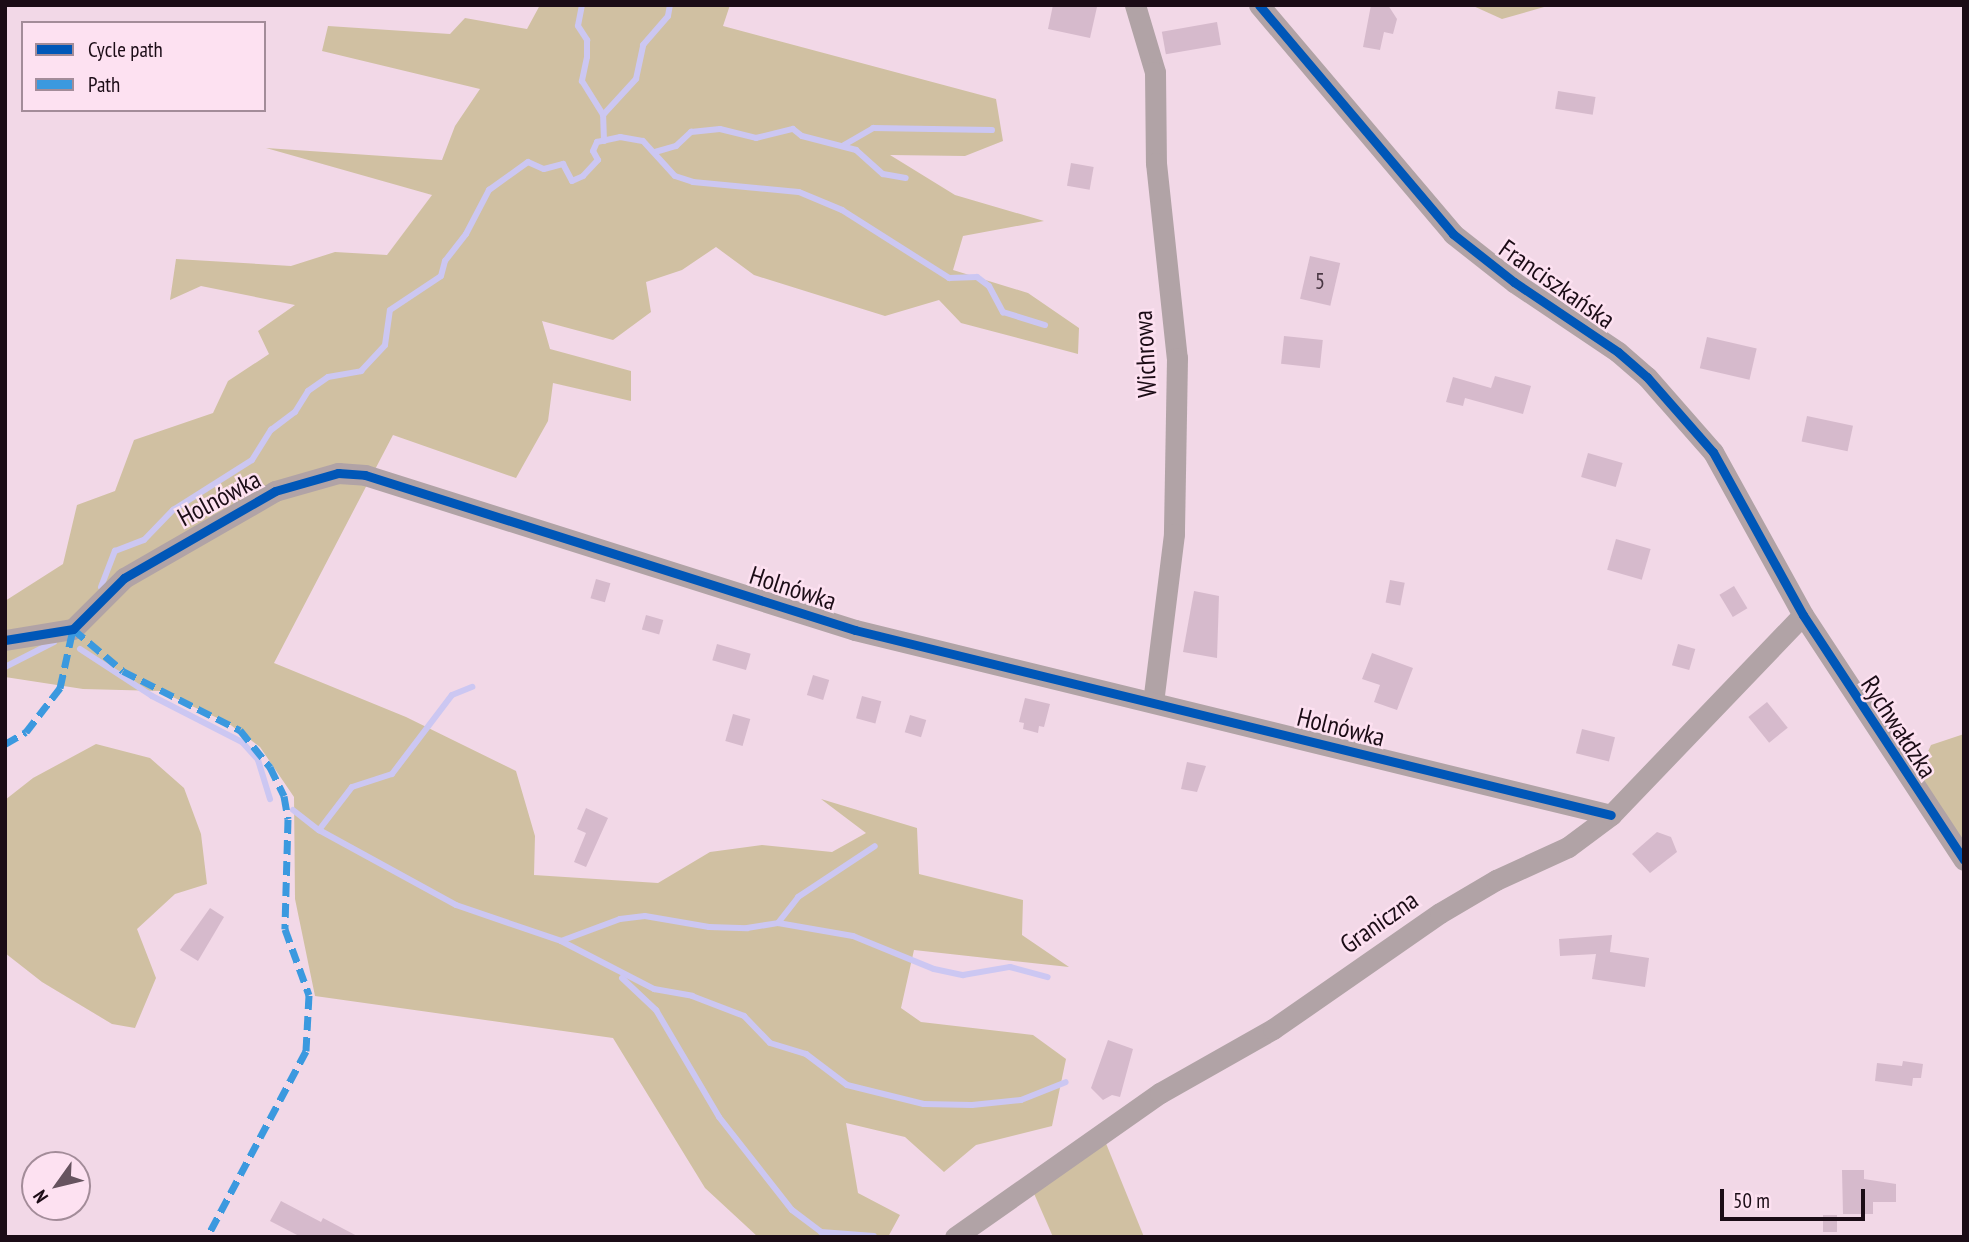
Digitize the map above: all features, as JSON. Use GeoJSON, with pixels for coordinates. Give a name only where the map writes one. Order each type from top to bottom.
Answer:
{"type":"FeatureCollection","features":[{"type":"Feature","properties":{"kind":"street","name":"Wichrowa"},"geometry":{"type":"LineString","coordinates":[[1135,5],[1154,72],[1156,163],[1177,358],[1174,534],[1153,702]]}},
{"type":"Feature","properties":{"kind":"street","name":"Franciszkańska"},"geometry":{"type":"LineString","coordinates":[[1259,5],[1453,234],[1647,377],[1713,452],[1803,615]]}},
{"type":"Feature","properties":{"kind":"street","name":"Holnówka"},"geometry":{"type":"LineString","coordinates":[[5,640],[73,629],[124,578],[178,543],[275,491],[338,473],[365,475],[855,630],[1611,815]]}},
{"type":"Feature","properties":{"kind":"street","name":"Graniczna"},"geometry":{"type":"LineString","coordinates":[[955,1237],[1160,1093],[1273,1029],[1440,913],[1496,880],[1568,847],[1611,815],[1803,615]]}},
{"type":"Feature","properties":{"kind":"street","name":"Rychwałdzka"},"geometry":{"type":"LineString","coordinates":[[1803,615],[1964,860]]}},
{"type":"Feature","properties":{"kind":"shaded area"},"geometry":{"type":"Polygon","coordinates":[[[540,5],[730,5],[723,26],[996,99],[1003,141],[965,156],[890,155],[955,195],[1044,221],[963,236],[953,270],[1028,293],[1079,328],[1078,354],[961,323],[939,300],[885,316],[754,275],[716,247],[682,270],[646,282],[651,312],[613,340],[542,321],[550,349],[631,371],[631,401],[553,383],[548,421],[516,478],[393,435],[274,663],[406,717],[516,771],[535,836],[534,875],[658,883],[710,852],[762,845],[832,852],[866,833],[821,799],[917,828],[919,874],[1023,900],[1022,935],[1069,967],[914,950],[901,1008],[921,1022],[1033,1035],[1066,1059],[1052,1126],[976,1145],[944,1172],[905,1137],[846,1123],[858,1193],[900,1215],[888,1237],[758,1237],[705,1188],[613,1038],[315,996],[295,899],[294,797],[260,747],[228,723],[160,691],[83,689],[5,677],[5,601],[63,564],[77,505],[115,491],[134,440],[213,413],[228,381],[269,354],[258,331],[295,305],[201,286],[170,300],[176,259],[291,266],[335,252],[387,255],[432,195],[266,148],[442,160],[455,126],[480,89],[322,51],[328,26],[450,34],[465,18],[527,29],[540,5]]]}},
{"type":"Feature","properties":{"kind":"shaded area"},"geometry":{"type":"Polygon","coordinates":[[[1471,5],[1551,5],[1502,19],[1471,5]]]}},
{"type":"Feature","properties":{"kind":"shaded area"},"geometry":{"type":"Polygon","coordinates":[[[1964,734],[1964,856],[1912,786],[1931,745],[1964,734]]]}},
{"type":"Feature","properties":{"kind":"shaded area"},"geometry":{"type":"Polygon","coordinates":[[[96,744],[150,758],[184,788],[201,834],[207,884],[175,894],[137,929],[156,978],[135,1028],[112,1024],[42,982],[5,953],[5,800],[33,778],[96,744]]]}},
{"type":"Feature","properties":{"kind":"shaded area"},"geometry":{"type":"Polygon","coordinates":[[[1105,1141],[1144,1237],[1053,1237],[1032,1189],[1105,1141]]]}},
{"type":"Feature","properties":{"kind":"building"},"geometry":{"type":"Polygon","coordinates":[[[1053,5],[1097,7],[1090,38],[1048,29],[1053,5]]]}},
{"type":"Feature","properties":{"kind":"building"},"geometry":{"type":"Polygon","coordinates":[[[1371,5],[1388,5],[1397,19],[1393,34],[1384,32],[1380,50],[1363,47],[1371,5]]]}},
{"type":"Feature","properties":{"kind":"building"},"geometry":{"type":"Polygon","coordinates":[[[1217,22],[1221,45],[1166,54],[1162,32],[1217,22]]]}},
{"type":"Feature","properties":{"kind":"building"},"geometry":{"type":"Polygon","coordinates":[[[1558,91],[1596,97],[1593,115],[1555,109],[1558,91]]]}},
{"type":"Feature","properties":{"kind":"building"},"geometry":{"type":"Polygon","coordinates":[[[1071,163],[1094,167],[1090,190],[1067,186],[1071,163]]]}},
{"type":"Feature","properties":{"kind":"building"},"geometry":{"type":"Polygon","coordinates":[[[1310,256],[1340,263],[1330,306],[1300,299],[1310,256]]]}},
{"type":"Feature","properties":{"kind":"building"},"geometry":{"type":"Polygon","coordinates":[[[1284,336],[1323,340],[1320,368],[1281,364],[1284,336]]]}},
{"type":"Feature","properties":{"kind":"building"},"geometry":{"type":"Polygon","coordinates":[[[1707,337],[1757,348],[1749,380],[1700,368],[1707,337]]]}},
{"type":"Feature","properties":{"kind":"building"},"geometry":{"type":"Polygon","coordinates":[[[1495,376],[1531,386],[1523,414],[1465,398],[1463,406],[1446,402],[1453,377],[1491,388],[1495,376]]]}},
{"type":"Feature","properties":{"kind":"building"},"geometry":{"type":"Polygon","coordinates":[[[1807,416],[1853,426],[1848,451],[1802,441],[1807,416]]]}},
{"type":"Feature","properties":{"kind":"building"},"geometry":{"type":"Polygon","coordinates":[[[1588,453],[1623,463],[1616,487],[1581,477],[1588,453]]]}},
{"type":"Feature","properties":{"kind":"building"},"geometry":{"type":"Polygon","coordinates":[[[1616,539],[1651,549],[1642,580],[1607,570],[1616,539]]]}},
{"type":"Feature","properties":{"kind":"building"},"geometry":{"type":"Polygon","coordinates":[[[596,579],[610,583],[605,602],[590,598],[596,579]]]}},
{"type":"Feature","properties":{"kind":"building"},"geometry":{"type":"Polygon","coordinates":[[[1390,580],[1405,583],[1400,605],[1386,603],[1390,580]]]}},
{"type":"Feature","properties":{"kind":"building"},"geometry":{"type":"Polygon","coordinates":[[[1734,586],[1747,608],[1733,617],[1719,595],[1734,586]]]}},
{"type":"Feature","properties":{"kind":"building"},"geometry":{"type":"Polygon","coordinates":[[[1194,591],[1219,596],[1217,658],[1183,652],[1194,591]]]}},
{"type":"Feature","properties":{"kind":"building"},"geometry":{"type":"Polygon","coordinates":[[[646,615],[663,620],[659,634],[642,629],[646,615]]]}},
{"type":"Feature","properties":{"kind":"building"},"geometry":{"type":"Polygon","coordinates":[[[717,644],[751,654],[746,670],[712,660],[717,644]]]}},
{"type":"Feature","properties":{"kind":"building"},"geometry":{"type":"Polygon","coordinates":[[[1678,644],[1695,649],[1689,670],[1672,665],[1678,644]]]}},
{"type":"Feature","properties":{"kind":"building"},"geometry":{"type":"Polygon","coordinates":[[[1372,653],[1413,668],[1397,710],[1374,702],[1380,685],[1362,679],[1372,653]]]}},
{"type":"Feature","properties":{"kind":"building"},"geometry":{"type":"Polygon","coordinates":[[[813,675],[829,680],[823,700],[807,695],[813,675]]]}},
{"type":"Feature","properties":{"kind":"building"},"geometry":{"type":"Polygon","coordinates":[[[862,696],[881,701],[875,723],[856,718],[862,696]]]}},
{"type":"Feature","properties":{"kind":"building"},"geometry":{"type":"Polygon","coordinates":[[[1025,698],[1050,704],[1044,727],[1039,726],[1038,733],[1023,729],[1024,723],[1019,722],[1025,698]]]}},
{"type":"Feature","properties":{"kind":"building"},"geometry":{"type":"Polygon","coordinates":[[[1767,702],[1788,728],[1769,743],[1748,717],[1767,702]]]}},
{"type":"Feature","properties":{"kind":"building"},"geometry":{"type":"Polygon","coordinates":[[[733,714],[750,719],[743,746],[725,741],[733,714]]]}},
{"type":"Feature","properties":{"kind":"building"},"geometry":{"type":"Polygon","coordinates":[[[910,715],[926,720],[921,737],[905,732],[910,715]]]}},
{"type":"Feature","properties":{"kind":"building"},"geometry":{"type":"Polygon","coordinates":[[[1582,729],[1615,737],[1609,761],[1576,753],[1582,729]]]}},
{"type":"Feature","properties":{"kind":"building"},"geometry":{"type":"Polygon","coordinates":[[[1187,762],[1206,766],[1197,792],[1181,789],[1187,762]]]}},
{"type":"Feature","properties":{"kind":"building"},"geometry":{"type":"Polygon","coordinates":[[[586,808],[608,818],[586,867],[574,862],[586,833],[577,829],[586,808]]]}},
{"type":"Feature","properties":{"kind":"building"},"geometry":{"type":"Polygon","coordinates":[[[1657,832],[1671,837],[1677,852],[1650,873],[1632,854],[1657,832]]]}},
{"type":"Feature","properties":{"kind":"building"},"geometry":{"type":"Polygon","coordinates":[[[210,908],[224,917],[198,961],[180,950],[210,908]]]}},
{"type":"Feature","properties":{"kind":"building"},"geometry":{"type":"Polygon","coordinates":[[[1612,935],[1610,952],[1649,958],[1645,987],[1592,979],[1596,954],[1560,956],[1559,939],[1612,935]]]}},
{"type":"Feature","properties":{"kind":"building"},"geometry":{"type":"Polygon","coordinates":[[[1108,1040],[1133,1049],[1120,1097],[1112,1095],[1103,1100],[1091,1088],[1108,1040]]]}},
{"type":"Feature","properties":{"kind":"building"},"geometry":{"type":"Polygon","coordinates":[[[1903,1061],[1923,1064],[1921,1078],[1913,1078],[1912,1086],[1875,1081],[1877,1063],[1902,1066],[1903,1061]]]}},
{"type":"Feature","properties":{"kind":"building"},"geometry":{"type":"Polygon","coordinates":[[[1842,1170],[1864,1170],[1864,1179],[1896,1184],[1896,1202],[1873,1202],[1873,1214],[1843,1214],[1842,1170]]]}},
{"type":"Feature","properties":{"kind":"building"},"geometry":{"type":"Polygon","coordinates":[[[281,1201],[321,1222],[323,1218],[359,1237],[301,1237],[270,1221],[281,1201]]]}},
{"type":"Feature","properties":{"kind":"building"},"geometry":{"type":"Polygon","coordinates":[[[1823,1215],[1837,1215],[1837,1232],[1823,1232],[1823,1215]]]}},
{"type":"Feature","properties":{"kind":"waterway"},"geometry":{"type":"LineString","coordinates":[[582,5],[578,26],[587,40],[582,81],[603,115]]}},
{"type":"Feature","properties":{"kind":"waterway"},"geometry":{"type":"LineString","coordinates":[[604,141],[603,115],[636,79],[643,45],[668,16],[670,5]]}},
{"type":"Feature","properties":{"kind":"waterway"},"geometry":{"type":"LineString","coordinates":[[844,145],[873,128],[992,130]]}},
{"type":"Feature","properties":{"kind":"waterway"},"geometry":{"type":"LineString","coordinates":[[655,152],[676,146],[691,132],[720,129],[756,138],[793,129],[802,136],[856,150],[883,174],[906,178]]}},
{"type":"Feature","properties":{"kind":"waterway"},"geometry":{"type":"LineString","coordinates":[[101,587],[115,551],[144,540],[173,510],[252,460],[271,430],[295,412],[308,391],[328,377],[361,371],[385,345],[390,310],[441,276],[445,261],[466,234],[489,190],[528,162],[544,169],[563,164],[572,181],[583,176],[598,160],[593,151],[597,142],[620,137],[643,141],[675,176],[693,182],[799,192],[842,210],[949,278],[977,277],[989,286],[1003,312],[1045,325]]}},
{"type":"Feature","properties":{"kind":"waterway"},"geometry":{"type":"LineString","coordinates":[[5,667],[54,642]]}},
{"type":"Feature","properties":{"kind":"waterway"},"geometry":{"type":"LineString","coordinates":[[80,649],[152,696],[242,742],[258,760],[270,799]]}},
{"type":"Feature","properties":{"kind":"waterway"},"geometry":{"type":"LineString","coordinates":[[319,830],[352,787],[392,774],[452,695],[472,687]]}},
{"type":"Feature","properties":{"kind":"waterway"},"geometry":{"type":"LineString","coordinates":[[293,810],[319,830],[456,905],[561,941],[654,989],[692,996],[744,1016],[770,1043],[806,1054],[847,1085],[924,1104],[972,1105],[1021,1100],[1066,1082]]}},
{"type":"Feature","properties":{"kind":"waterway"},"geometry":{"type":"LineString","coordinates":[[561,941],[620,919],[645,916],[709,927],[747,928],[778,923],[798,897],[875,846]]}},
{"type":"Feature","properties":{"kind":"waterway"},"geometry":{"type":"LineString","coordinates":[[778,923],[853,936],[934,969],[963,975],[1010,967],[1048,977]]}},
{"type":"Feature","properties":{"kind":"waterway"},"geometry":{"type":"LineString","coordinates":[[622,978],[656,1010],[719,1117],[792,1210],[821,1232],[874,1236]]}},
{"type":"Feature","properties":{"kind":"marked path"},"geometry":{"type":"LineString","coordinates":[[5,744],[26,732],[60,688],[73,629],[123,671],[240,730],[270,767],[284,796],[288,819],[285,929],[309,995],[306,1051],[207,1237]]}},
{"type":"Feature","properties":{"kind":"cycle path"},"geometry":{"type":"LineString","coordinates":[[1259,5],[1453,234],[1514,282],[1618,352],[1647,377],[1713,452],[1803,615],[1964,860]]}},
{"type":"Feature","properties":{"kind":"cycle path"},"geometry":{"type":"LineString","coordinates":[[5,640],[73,629],[124,578],[275,491],[338,473],[365,475],[855,630],[1611,815]]}}]}
